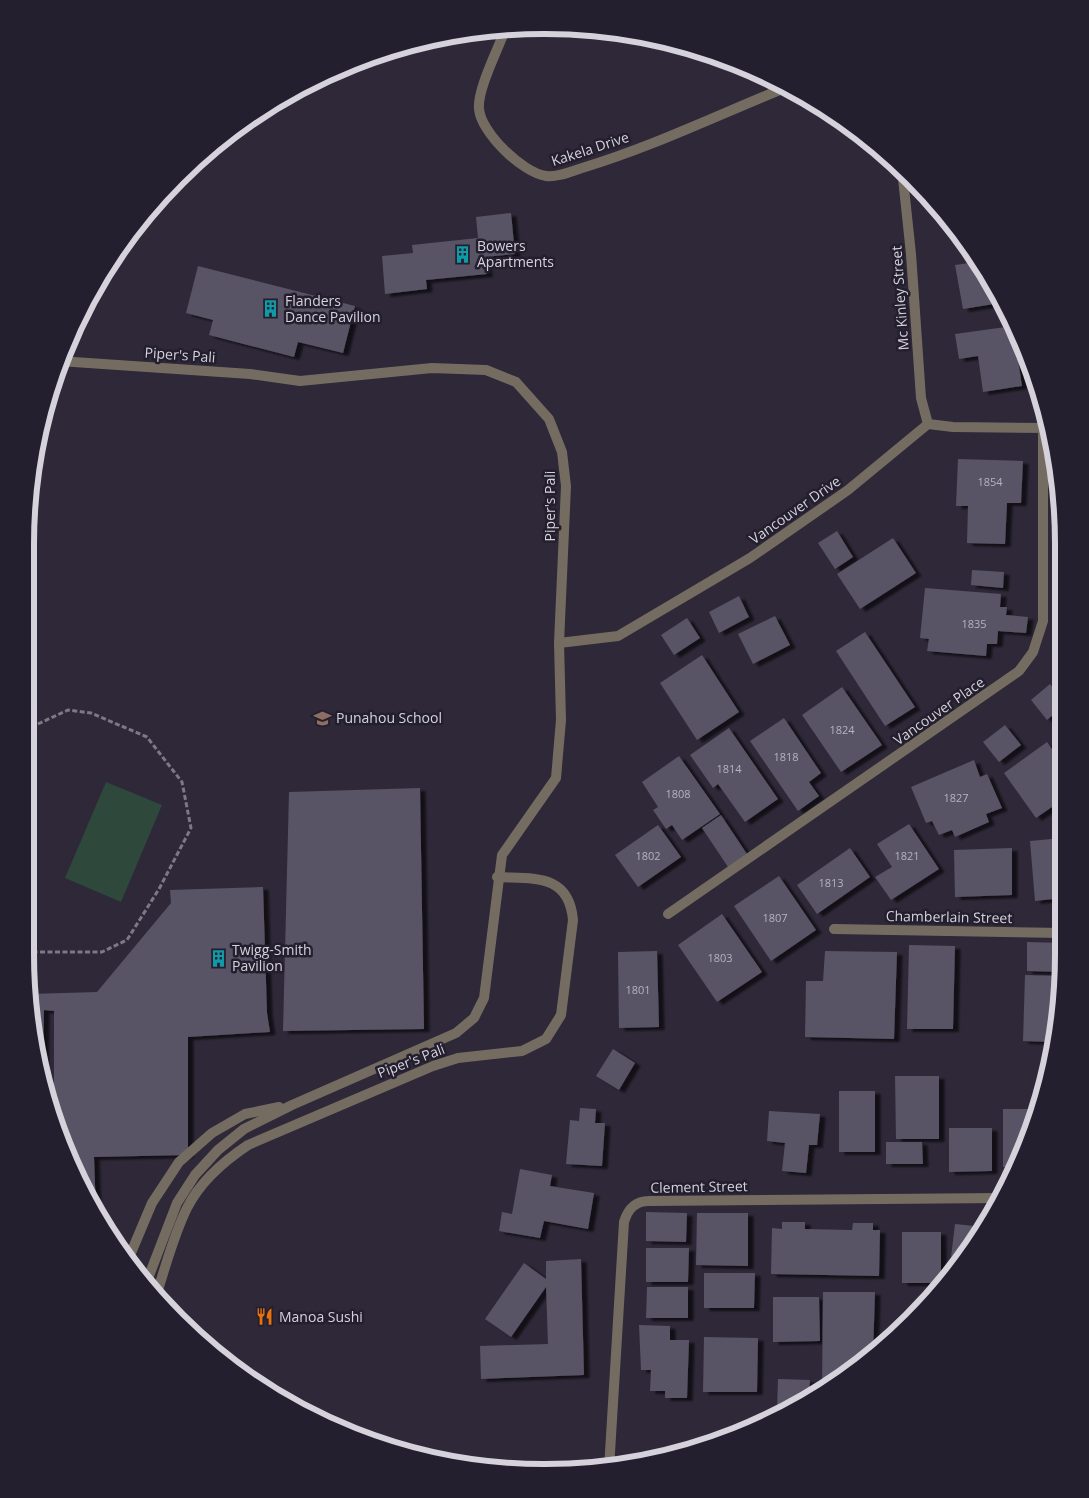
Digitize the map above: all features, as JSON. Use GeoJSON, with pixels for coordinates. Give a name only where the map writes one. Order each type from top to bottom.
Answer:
{"type":"FeatureCollection","features":[{"type":"Feature","properties":{"kind":"street","name":"Kakela Drive"},"geometry":{"type":"LineString","coordinates":[[503,36],[480,95],[479,111],[494,138],[509,154],[533,172],[548,177],[606,161],[778,91]]}},
{"type":"Feature","properties":{"kind":"street","name":"Mc Kinley Street"},"geometry":{"type":"LineString","coordinates":[[903,180],[911,254],[921,398],[928,424]]}},
{"type":"Feature","properties":{"kind":"street","name":"Piper's Pali"},"geometry":{"type":"LineString","coordinates":[[68,362],[250,374],[300,381],[432,368],[478,370],[501,374],[516,382],[549,419],[562,452],[566,486],[559,643],[561,720],[556,778],[502,855],[497,878],[484,998],[474,1018],[456,1033],[292,1104],[244,1129],[218,1150],[195,1175],[177,1203],[149,1276]]}},
{"type":"Feature","properties":{"kind":"street"},"geometry":{"type":"LineString","coordinates":[[928,424],[953,427],[1041,428]]}},
{"type":"Feature","properties":{"kind":"street","name":"Vancouver Drive"},"geometry":{"type":"LineString","coordinates":[[559,643],[618,636],[750,558],[848,490],[928,424]]}},
{"type":"Feature","properties":{"kind":"street","name":"Vancouver Place"},"geometry":{"type":"LineString","coordinates":[[668,914],[1019,671],[1033,652],[1043,621],[1045,444]]}},
{"type":"Feature","properties":{"kind":"street","name":"Piper's Pali"},"geometry":{"type":"LineString","coordinates":[[158,1288],[186,1208],[229,1157],[248,1145],[433,1066],[458,1058],[528,1049],[541,1043],[551,1034],[561,1015],[573,920],[571,908],[562,891],[547,880],[497,878]]}},
{"type":"Feature","properties":{"kind":"street","name":"Chamberlain Street"},"geometry":{"type":"LineString","coordinates":[[834,929],[1055,933]]}},
{"type":"Feature","properties":{"kind":"street"},"geometry":{"type":"LineString","coordinates":[[131,1253],[152,1202],[179,1162],[212,1133],[245,1114],[292,1104]]}},
{"type":"Feature","properties":{"kind":"street","name":"Clement Street"},"geometry":{"type":"LineString","coordinates":[[610,1460],[624,1222],[626,1214],[638,1203],[645,1201],[993,1198]]}},
{"type":"Feature","properties":{"kind":"path"},"geometry":{"type":"LineString","coordinates":[[34,726],[68,710],[91,713],[147,737],[182,782],[191,828],[159,889],[126,940],[102,952],[34,952]]}},
{"type":"Feature","properties":{"kind":"green space"},"geometry":{"type":"Polygon","coordinates":[[[106,782],[162,805],[121,902],[65,878],[106,782]]]}},
{"type":"Feature","properties":{"kind":"building","name":"Bowers Apartments"},"geometry":{"type":"Polygon","coordinates":[[[511,213],[515,254],[485,257],[487,274],[426,280],[427,289],[385,294],[382,256],[413,253],[412,245],[478,238],[476,217],[511,213]]]}},
{"type":"Feature","properties":{"kind":"building"},"geometry":{"type":"Polygon","coordinates":[[[970,263],[995,304],[963,309],[955,265],[970,263]]]}},
{"type":"Feature","properties":{"kind":"building","name":"Flanders Dance Pavilion"},"geometry":{"type":"Polygon","coordinates":[[[198,266],[355,306],[343,353],[298,342],[294,357],[209,335],[213,320],[186,313],[198,266]]]}},
{"type":"Feature","properties":{"kind":"building"},"geometry":{"type":"Polygon","coordinates":[[[1006,327],[1017,351],[1022,386],[983,392],[978,356],[959,359],[955,334],[1006,327]]]}},
{"type":"Feature","properties":{"kind":"building"},"geometry":{"type":"Polygon","coordinates":[[[958,459],[1023,461],[1021,503],[1007,503],[1005,544],[967,543],[968,506],[956,506],[958,459]]]}},
{"type":"Feature","properties":{"kind":"building"},"geometry":{"type":"Polygon","coordinates":[[[837,531],[853,557],[835,569],[818,543],[837,531]]]}},
{"type":"Feature","properties":{"kind":"building"},"geometry":{"type":"Polygon","coordinates":[[[893,538],[916,573],[860,609],[837,574],[893,538]]]}},
{"type":"Feature","properties":{"kind":"building"},"geometry":{"type":"Polygon","coordinates":[[[972,570],[1004,572],[1003,588],[971,585],[972,570]]]}},
{"type":"Feature","properties":{"kind":"building"},"geometry":{"type":"Polygon","coordinates":[[[925,588],[1001,594],[1000,607],[1007,607],[1006,615],[1028,617],[1026,633],[998,631],[997,644],[987,644],[986,656],[927,651],[929,639],[920,638],[925,588]]]}},
{"type":"Feature","properties":{"kind":"building"},"geometry":{"type":"Polygon","coordinates":[[[739,596],[749,617],[719,633],[709,612],[739,596]]]}},
{"type":"Feature","properties":{"kind":"building"},"geometry":{"type":"Polygon","coordinates":[[[775,616],[790,645],[753,664],[738,634],[775,616]]]}},
{"type":"Feature","properties":{"kind":"building"},"geometry":{"type":"Polygon","coordinates":[[[687,618],[700,638],[674,655],[661,635],[687,618]]]}},
{"type":"Feature","properties":{"kind":"building"},"geometry":{"type":"Polygon","coordinates":[[[865,632],[915,707],[885,726],[836,651],[865,632]]]}},
{"type":"Feature","properties":{"kind":"building"},"geometry":{"type":"Polygon","coordinates":[[[702,655],[739,712],[697,740],[660,683],[702,655]]]}},
{"type":"Feature","properties":{"kind":"building"},"geometry":{"type":"Polygon","coordinates":[[[1050,684],[1055,690],[1055,713],[1047,720],[1031,700],[1050,684]]]}},
{"type":"Feature","properties":{"kind":"building"},"geometry":{"type":"Polygon","coordinates":[[[842,687],[882,745],[841,772],[802,715],[842,687]]]}},
{"type":"Feature","properties":{"kind":"building"},"geometry":{"type":"Polygon","coordinates":[[[784,718],[821,773],[809,782],[819,796],[798,811],[750,741],[784,718]]]}},
{"type":"Feature","properties":{"kind":"building"},"geometry":{"type":"Polygon","coordinates":[[[1005,725],[1021,745],[999,762],[983,742],[1005,725]]]}},
{"type":"Feature","properties":{"kind":"building"},"geometry":{"type":"Polygon","coordinates":[[[729,728],[778,799],[745,822],[718,784],[713,788],[690,755],[729,728]]]}},
{"type":"Feature","properties":{"kind":"building"},"geometry":{"type":"Polygon","coordinates":[[[1047,742],[1055,753],[1055,805],[1036,818],[1004,773],[1047,742]]]}},
{"type":"Feature","properties":{"kind":"building"},"geometry":{"type":"Polygon","coordinates":[[[679,756],[720,814],[682,840],[672,825],[666,829],[653,810],[658,807],[642,782],[679,756]]]}},
{"type":"Feature","properties":{"kind":"building"},"geometry":{"type":"Polygon","coordinates":[[[974,760],[980,777],[987,774],[1002,808],[986,814],[989,822],[955,837],[952,830],[939,835],[932,821],[926,823],[911,787],[974,760]]]}},
{"type":"Feature","properties":{"kind":"building"},"geometry":{"type":"Polygon","coordinates":[[[420,788],[424,1029],[283,1031],[289,792],[420,788]]]}},
{"type":"Feature","properties":{"kind":"building"},"geometry":{"type":"Polygon","coordinates":[[[721,815],[747,854],[728,867],[702,828],[721,815]]]}},
{"type":"Feature","properties":{"kind":"building"},"geometry":{"type":"Polygon","coordinates":[[[909,824],[939,869],[891,900],[875,877],[892,867],[877,844],[909,824]]]}},
{"type":"Feature","properties":{"kind":"building"},"geometry":{"type":"Polygon","coordinates":[[[658,825],[681,857],[638,887],[615,855],[658,825]]]}},
{"type":"Feature","properties":{"kind":"building"},"geometry":{"type":"Polygon","coordinates":[[[1055,839],[1055,899],[1035,901],[1030,841],[1055,839]]]}},
{"type":"Feature","properties":{"kind":"building"},"geometry":{"type":"Polygon","coordinates":[[[850,848],[870,877],[817,914],[797,885],[850,848]]]}},
{"type":"Feature","properties":{"kind":"building"},"geometry":{"type":"Polygon","coordinates":[[[1012,848],[1012,895],[955,897],[954,850],[1012,848]]]}},
{"type":"Feature","properties":{"kind":"building"},"geometry":{"type":"Polygon","coordinates":[[[779,876],[816,930],[771,961],[734,906],[779,876]]]}},
{"type":"Feature","properties":{"kind":"building"},"geometry":{"type":"Polygon","coordinates":[[[263,887],[267,1013],[270,1032],[188,1037],[188,1155],[94,1157],[95,1197],[73,1149],[54,1096],[54,1011],[44,1010],[43,1050],[36,994],[97,992],[171,903],[170,890],[263,887]]]}},
{"type":"Feature","properties":{"kind":"building"},"geometry":{"type":"Polygon","coordinates":[[[722,914],[762,972],[717,1002],[678,945],[722,914]]]}},
{"type":"Feature","properties":{"kind":"building"},"geometry":{"type":"Polygon","coordinates":[[[1027,942],[1055,943],[1054,972],[1027,971],[1027,942]]]}},
{"type":"Feature","properties":{"kind":"building"},"geometry":{"type":"Polygon","coordinates":[[[909,945],[955,946],[953,1029],[907,1029],[909,945]]]}},
{"type":"Feature","properties":{"kind":"building"},"geometry":{"type":"Polygon","coordinates":[[[657,951],[659,1027],[619,1028],[618,952],[657,951]]]}},
{"type":"Feature","properties":{"kind":"building"},"geometry":{"type":"Polygon","coordinates":[[[825,951],[897,952],[894,1039],[805,1037],[806,981],[823,981],[825,951]]]}},
{"type":"Feature","properties":{"kind":"building"},"geometry":{"type":"Polygon","coordinates":[[[1025,975],[1054,976],[1051,1020],[1047,1042],[1023,1041],[1025,975]]]}},
{"type":"Feature","properties":{"kind":"building"},"geometry":{"type":"Polygon","coordinates":[[[613,1049],[635,1063],[619,1090],[596,1076],[613,1049]]]}},
{"type":"Feature","properties":{"kind":"building"},"geometry":{"type":"Polygon","coordinates":[[[895,1076],[939,1076],[939,1139],[896,1139],[895,1076]]]}},
{"type":"Feature","properties":{"kind":"building"},"geometry":{"type":"Polygon","coordinates":[[[839,1091],[875,1091],[875,1152],[839,1152],[839,1091]]]}},
{"type":"Feature","properties":{"kind":"building"},"geometry":{"type":"Polygon","coordinates":[[[580,1108],[596,1109],[595,1123],[605,1123],[602,1166],[566,1164],[570,1120],[579,1121],[580,1108]]]}},
{"type":"Feature","properties":{"kind":"building"},"geometry":{"type":"Polygon","coordinates":[[[1003,1109],[1031,1109],[1008,1167],[1003,1167],[1003,1109]]]}},
{"type":"Feature","properties":{"kind":"building"},"geometry":{"type":"Polygon","coordinates":[[[769,1111],[820,1114],[817,1145],[809,1145],[806,1173],[782,1171],[785,1143],[767,1141],[769,1111]]]}},
{"type":"Feature","properties":{"kind":"building"},"geometry":{"type":"Polygon","coordinates":[[[949,1128],[992,1128],[992,1171],[949,1172],[949,1128]]]}},
{"type":"Feature","properties":{"kind":"building"},"geometry":{"type":"Polygon","coordinates":[[[886,1142],[922,1142],[923,1164],[886,1164],[886,1142]]]}},
{"type":"Feature","properties":{"kind":"building"},"geometry":{"type":"Polygon","coordinates":[[[520,1169],[552,1175],[550,1186],[594,1193],[588,1229],[544,1221],[540,1238],[499,1231],[502,1212],[512,1214],[520,1169]]]}},
{"type":"Feature","properties":{"kind":"building"},"geometry":{"type":"Polygon","coordinates":[[[646,1212],[687,1213],[686,1242],[646,1241],[646,1212]]]}},
{"type":"Feature","properties":{"kind":"building"},"geometry":{"type":"Polygon","coordinates":[[[697,1213],[748,1213],[748,1266],[696,1265],[697,1213]]]}},
{"type":"Feature","properties":{"kind":"building"},"geometry":{"type":"Polygon","coordinates":[[[782,1222],[805,1222],[805,1229],[852,1230],[853,1223],[873,1223],[873,1230],[880,1230],[879,1276],[771,1274],[772,1228],[782,1229],[782,1222]]]}},
{"type":"Feature","properties":{"kind":"building"},"geometry":{"type":"Polygon","coordinates":[[[955,1224],[976,1226],[969,1237],[950,1264],[955,1224]]]}},
{"type":"Feature","properties":{"kind":"building"},"geometry":{"type":"Polygon","coordinates":[[[902,1232],[941,1232],[941,1275],[935,1283],[902,1283],[902,1232]]]}},
{"type":"Feature","properties":{"kind":"building"},"geometry":{"type":"Polygon","coordinates":[[[646,1248],[689,1248],[688,1282],[646,1282],[646,1248]]]}},
{"type":"Feature","properties":{"kind":"building"},"geometry":{"type":"Polygon","coordinates":[[[581,1259],[584,1375],[481,1379],[480,1346],[548,1344],[546,1287],[511,1337],[485,1319],[524,1263],[546,1279],[546,1261],[581,1259]]]}},
{"type":"Feature","properties":{"kind":"building"},"geometry":{"type":"Polygon","coordinates":[[[704,1273],[755,1273],[754,1308],[704,1308],[704,1273]]]}},
{"type":"Feature","properties":{"kind":"building"},"geometry":{"type":"Polygon","coordinates":[[[647,1287],[688,1287],[688,1318],[646,1318],[647,1287]]]}},
{"type":"Feature","properties":{"kind":"building"},"geometry":{"type":"Polygon","coordinates":[[[823,1292],[875,1292],[873,1344],[822,1382],[823,1292]]]}},
{"type":"Feature","properties":{"kind":"building"},"geometry":{"type":"Polygon","coordinates":[[[773,1297],[819,1297],[820,1341],[773,1342],[773,1297]]]}},
{"type":"Feature","properties":{"kind":"building"},"geometry":{"type":"Polygon","coordinates":[[[639,1325],[670,1326],[670,1340],[689,1340],[687,1398],[665,1398],[665,1391],[650,1391],[651,1370],[641,1370],[639,1325]]]}},
{"type":"Feature","properties":{"kind":"building"},"geometry":{"type":"Polygon","coordinates":[[[704,1337],[758,1338],[757,1392],[703,1392],[704,1337]]]}},
{"type":"Feature","properties":{"kind":"building"},"geometry":{"type":"Polygon","coordinates":[[[778,1379],[810,1380],[809,1390],[777,1408],[778,1379]]]}},
{"type":"Feature","properties":{"kind":"place","name":"Bowers Apartments"},"geometry":{"type":"Point","coordinates":[463,254]}},
{"type":"Feature","properties":{"kind":"place","name":"Flanders Dance Pavilion"},"geometry":{"type":"Point","coordinates":[271,309]}},
{"type":"Feature","properties":{"kind":"place","name":"Punahou School"},"geometry":{"type":"Point","coordinates":[322,718]}},
{"type":"Feature","properties":{"kind":"place","name":"Twigg-Smith Pavilion"},"geometry":{"type":"Point","coordinates":[218,958]}},
{"type":"Feature","properties":{"kind":"place","name":"Manoa Sushi"},"geometry":{"type":"Point","coordinates":[265,1317]}}]}
